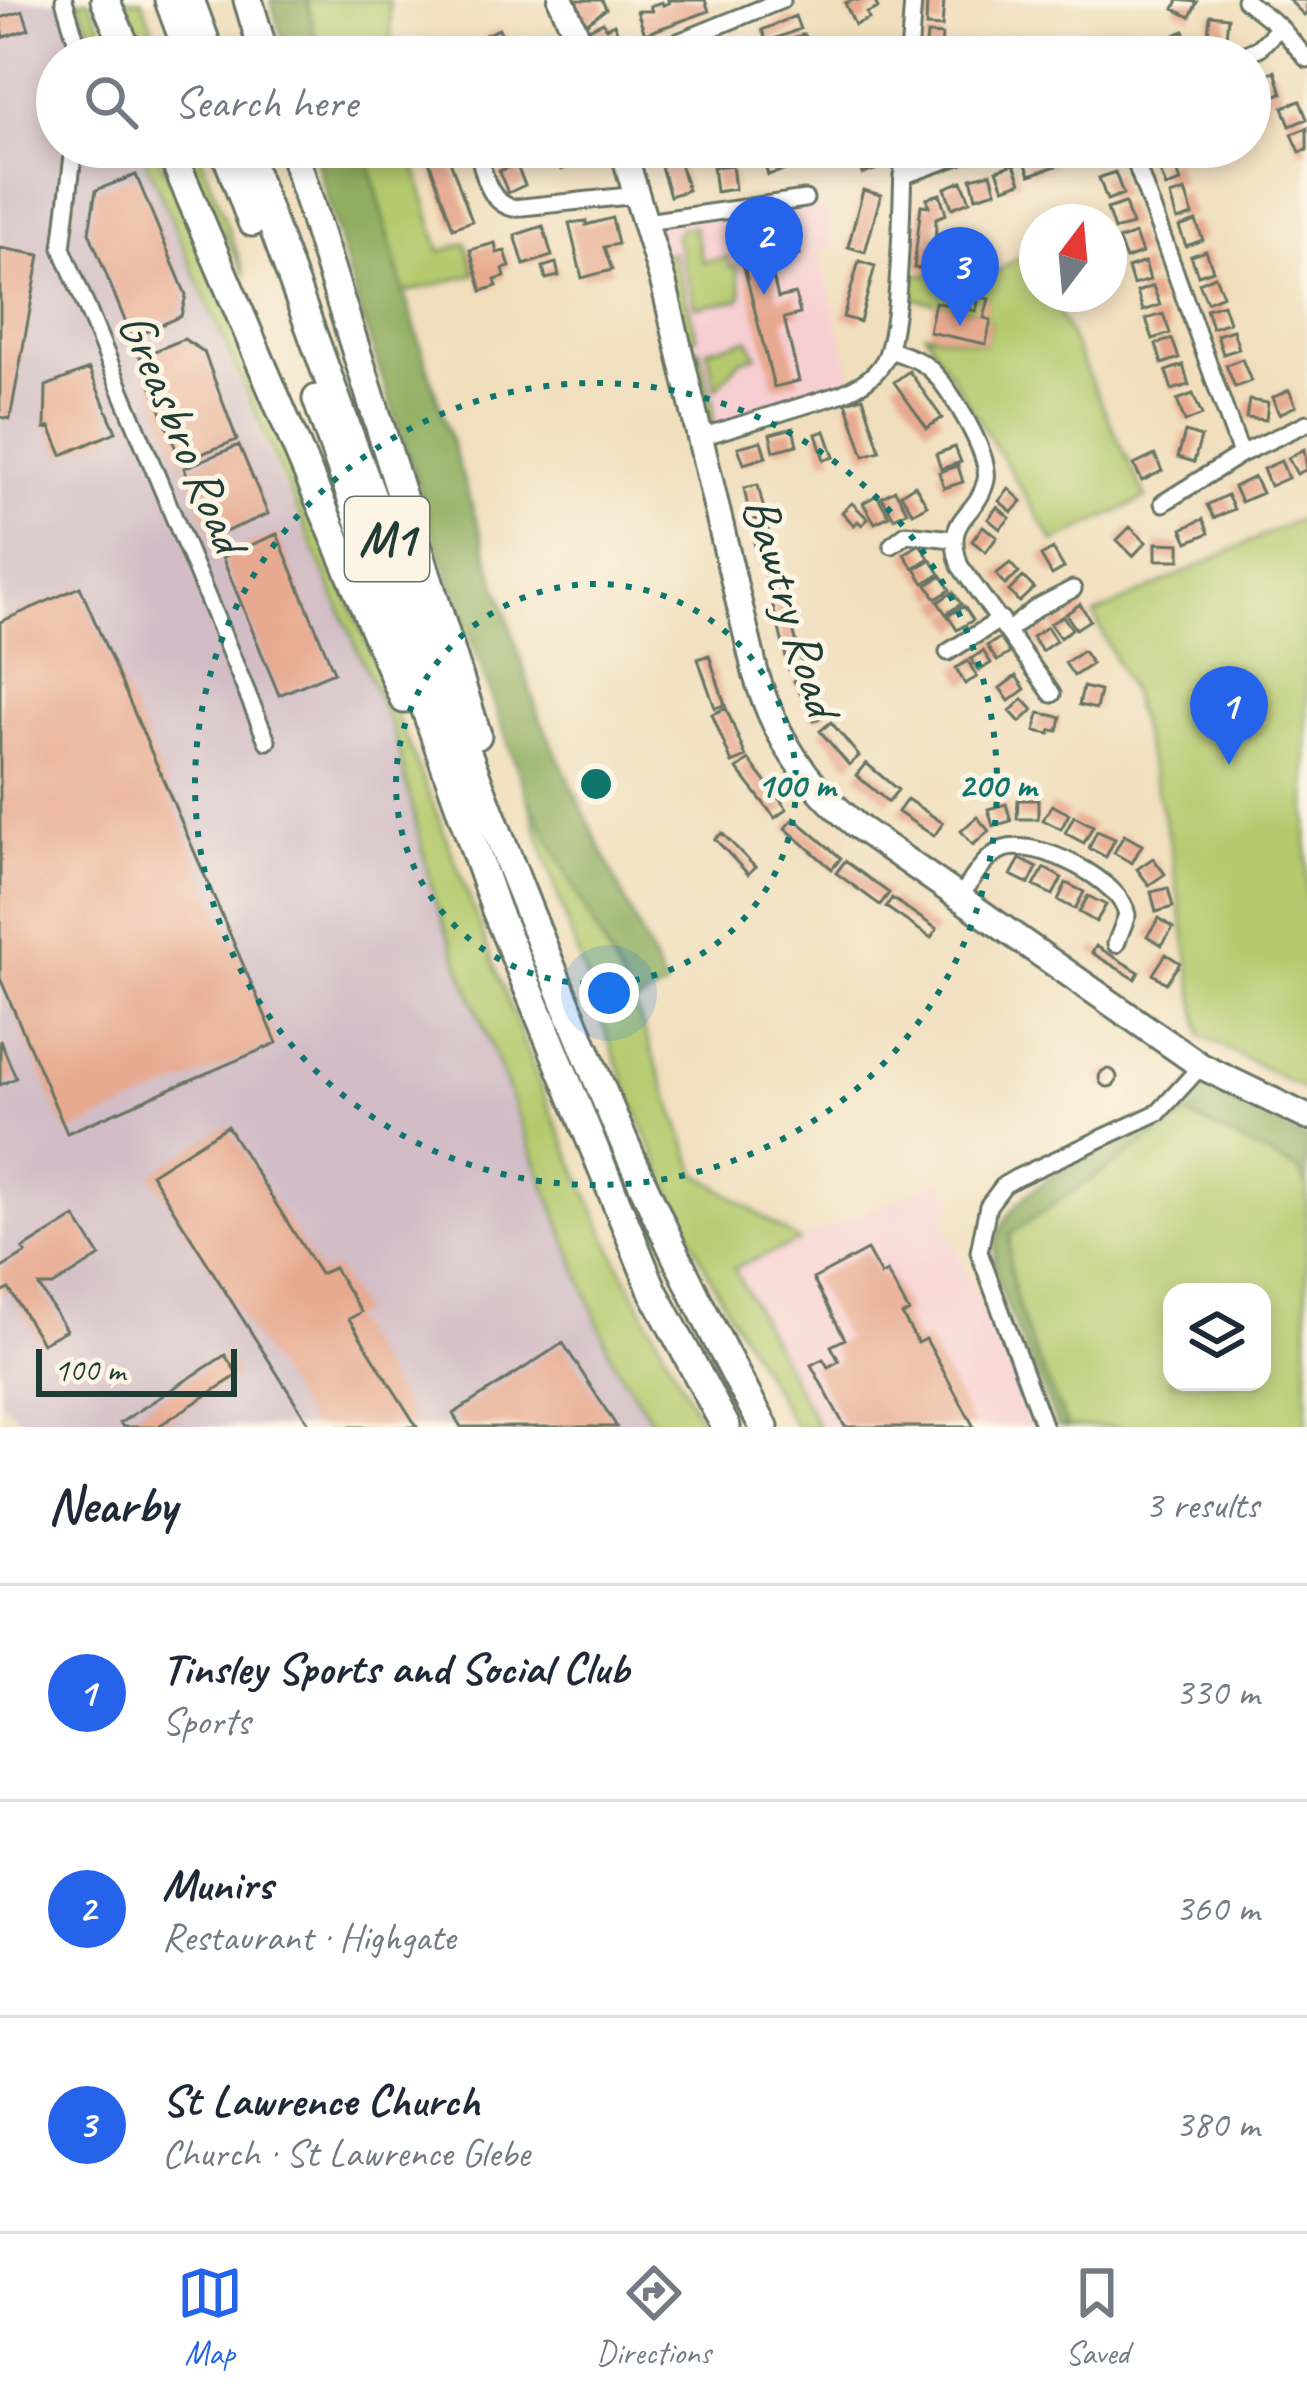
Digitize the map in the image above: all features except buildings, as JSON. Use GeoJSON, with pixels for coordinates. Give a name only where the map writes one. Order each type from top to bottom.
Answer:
{"type":"FeatureCollection","features":[{"type":"Feature","properties":{"kind":"highway"},"geometry":{"type":"LineString","coordinates":[[105,0],[121,36]]}},
{"type":"Feature","properties":{"kind":"highway"},"geometry":{"type":"LineString","coordinates":[[169,0],[182,36]]}},
{"type":"Feature","properties":{"kind":"highway"},"geometry":{"type":"LineString","coordinates":[[190,0],[203,36]]}},
{"type":"Feature","properties":{"kind":"highway"},"geometry":{"type":"LineString","coordinates":[[248,0],[259,36]]}},
{"type":"Feature","properties":{"kind":"highway"},"geometry":{"type":"LineString","coordinates":[[178,168],[446,799],[487,884]]}},
{"type":"Feature","properties":{"kind":"highway","name":"M1"},"geometry":{"type":"LineString","coordinates":[[231,168],[487,884],[653,1291],[726,1427]]}},
{"type":"Feature","properties":{"kind":"highway","name":"M1"},"geometry":{"type":"LineString","coordinates":[[252,168],[450,710],[536,928],[649,1201],[764,1427]]}},
{"type":"Feature","properties":{"kind":"highway","name":"M1"},"geometry":{"type":"LineString","coordinates":[[298,168],[536,928]]}},
{"type":"Feature","properties":{"kind":"main road"},"geometry":{"type":"LineString","coordinates":[[561,0],[577,36]]}},
{"type":"Feature","properties":{"kind":"main road","name":"Bawtry Road"},"geometry":{"type":"LineString","coordinates":[[629,168],[751,658],[778,736],[812,784],[834,807],[1202,1066],[1307,1117]]}},
{"type":"Feature","properties":{"kind":"street"},"geometry":{"type":"LineString","coordinates":[[64,0],[75,36]]}},
{"type":"Feature","properties":{"kind":"street"},"geometry":{"type":"LineString","coordinates":[[693,36],[782,0]]}},
{"type":"Feature","properties":{"kind":"street"},"geometry":{"type":"LineString","coordinates":[[910,36],[913,0]]}},
{"type":"Feature","properties":{"kind":"street"},"geometry":{"type":"LineString","coordinates":[[1245,0],[1280,27],[1307,59]]}},
{"type":"Feature","properties":{"kind":"street"},"geometry":{"type":"LineString","coordinates":[[1271,36],[1280,27]]}},
{"type":"Feature","properties":{"kind":"street","name":"Greasbro Road"},"geometry":{"type":"LineString","coordinates":[[72,168],[62,248],[267,741]]}},
{"type":"Feature","properties":{"kind":"street"},"geometry":{"type":"LineString","coordinates":[[483,168],[490,191],[502,206],[513,208],[638,195]]}},
{"type":"Feature","properties":{"kind":"street"},"geometry":{"type":"LineString","coordinates":[[698,438],[841,394],[872,377],[890,350],[903,168]]}},
{"type":"Feature","properties":{"kind":"street"},"geometry":{"type":"LineString","coordinates":[[902,176],[925,168]]}},
{"type":"Feature","properties":{"kind":"street"},"geometry":{"type":"LineString","coordinates":[[1138,168],[1241,454]]}},
{"type":"Feature","properties":{"kind":"street"},"geometry":{"type":"LineString","coordinates":[[646,222],[805,199]]}},
{"type":"Feature","properties":{"kind":"street"},"geometry":{"type":"LineString","coordinates":[[890,350],[931,369],[983,450],[987,469],[982,490],[960,519],[953,538],[960,566],[1052,694]]}},
{"type":"Feature","properties":{"kind":"street"},"geometry":{"type":"LineString","coordinates":[[1163,503],[1241,454],[1307,423]]}},
{"type":"Feature","properties":{"kind":"street"},"geometry":{"type":"LineString","coordinates":[[892,545],[906,534],[953,538]]}},
{"type":"Feature","properties":{"kind":"street"},"geometry":{"type":"LineString","coordinates":[[948,652],[1073,589]]}},
{"type":"Feature","properties":{"kind":"street"},"geometry":{"type":"LineString","coordinates":[[960,897],[995,853],[1035,847],[1119,894],[1127,915],[1116,944]]}},
{"type":"Feature","properties":{"kind":"street"},"geometry":{"type":"LineString","coordinates":[[1043,1427],[979,1252],[988,1206],[1016,1178],[1159,1112],[1202,1066]]}},
{"type":"Feature","properties":{"kind":"shaded area"},"geometry":{"type":"Polygon","coordinates":[[[0,0],[78,0],[93,36],[36,36],[36,168],[149,168],[268,453],[395,736],[435,901],[613,1361],[656,1427],[29,1427],[0,1400],[0,0]]]}},
{"type":"Feature","properties":{"kind":"shaded area"},"geometry":{"type":"Polygon","coordinates":[[[815,197],[818,212],[825,211],[834,245],[818,250],[855,388],[698,438],[646,222],[815,197]]]}},
{"type":"Feature","properties":{"kind":"shaded area"},"geometry":{"type":"Polygon","coordinates":[[[947,1178],[953,1209],[941,1217],[1038,1427],[818,1427],[734,1268],[947,1178]]]}},
{"type":"Feature","properties":{"kind":"green space"},"geometry":{"type":"Polygon","coordinates":[[[78,0],[89,0],[105,36],[93,36],[78,0]]]}},
{"type":"Feature","properties":{"kind":"green space"},"geometry":{"type":"Polygon","coordinates":[[[121,0],[142,0],[155,36],[136,36],[121,0]]]}},
{"type":"Feature","properties":{"kind":"green space"},"geometry":{"type":"Polygon","coordinates":[[[271,0],[307,0],[315,36],[281,36],[271,0]]]}},
{"type":"Feature","properties":{"kind":"green space"},"geometry":{"type":"Polygon","coordinates":[[[307,0],[389,0],[392,36],[315,36],[307,0]]]}},
{"type":"Feature","properties":{"kind":"green space"},"geometry":{"type":"Polygon","coordinates":[[[149,168],[164,168],[242,340],[445,834],[541,1089],[616,1258],[704,1427],[656,1427],[613,1361],[435,901],[395,736],[149,168]]]}},
{"type":"Feature","properties":{"kind":"green space"},"geometry":{"type":"Polygon","coordinates":[[[191,168],[205,168],[246,276],[191,168]]]}},
{"type":"Feature","properties":{"kind":"green space"},"geometry":{"type":"Polygon","coordinates":[[[319,168],[371,168],[404,293],[538,714],[666,988],[634,1004],[527,796],[350,280],[319,168]]]}},
{"type":"Feature","properties":{"kind":"green space"},"geometry":{"type":"Polygon","coordinates":[[[371,168],[416,168],[440,252],[466,243],[475,274],[404,293],[371,168]]]}},
{"type":"Feature","properties":{"kind":"green space"},"geometry":{"type":"Polygon","coordinates":[[[694,227],[703,262],[728,257],[730,267],[736,266],[742,293],[739,300],[696,307],[675,235],[680,228],[694,227]]]}},
{"type":"Feature","properties":{"kind":"green space"},"geometry":{"type":"Polygon","coordinates":[[[673,253],[697,337],[683,340],[663,254],[673,253]]]}},
{"type":"Feature","properties":{"kind":"green space"},"geometry":{"type":"Polygon","coordinates":[[[1019,257],[1019,312],[1058,312],[1146,498],[1054,542],[925,333],[985,344],[991,321],[984,318],[988,299],[976,311],[906,297],[907,274],[992,275],[1019,257]]]}},
{"type":"Feature","properties":{"kind":"green space"},"geometry":{"type":"Polygon","coordinates":[[[749,339],[757,356],[740,360],[716,389],[707,349],[749,339]]]}},
{"type":"Feature","properties":{"kind":"green space"},"geometry":{"type":"Polygon","coordinates":[[[699,348],[713,421],[703,415],[685,352],[699,348]]]}},
{"type":"Feature","properties":{"kind":"green space"},"geometry":{"type":"Polygon","coordinates":[[[1307,515],[1307,1091],[1201,1035],[1169,838],[1131,693],[1094,615],[1307,515]]]}},
{"type":"Feature","properties":{"kind":"green space"},"geometry":{"type":"Polygon","coordinates":[[[527,796],[634,1004],[697,1173],[799,1241],[734,1268],[818,1427],[795,1427],[697,1250],[603,1026],[527,796]]]}},
{"type":"Feature","properties":{"kind":"green space"},"geometry":{"type":"Polygon","coordinates":[[[1192,1083],[1307,1139],[1307,1185],[1298,1170],[1187,1115],[1011,1233],[1009,1256],[1018,1305],[1068,1427],[1058,1427],[998,1280],[995,1249],[1004,1222],[1048,1179],[1166,1115],[1192,1083]]]}},
{"type":"Feature","properties":{"kind":"green space"},"geometry":{"type":"Polygon","coordinates":[[[1187,1115],[1298,1170],[1307,1185],[1307,1427],[1068,1427],[1018,1305],[1009,1256],[1011,1233],[1187,1115]]]}},
{"type":"Feature","properties":{"kind":"place","name":"Munirs"},"geometry":{"type":"Point","coordinates":[764,295]}},
{"type":"Feature","properties":{"kind":"place","name":"St Lawrence Church"},"geometry":{"type":"Point","coordinates":[960,326]}},
{"type":"Feature","properties":{"kind":"place","name":"Tinsley Sports and Social Club"},"geometry":{"type":"Point","coordinates":[1229,765]}}]}
